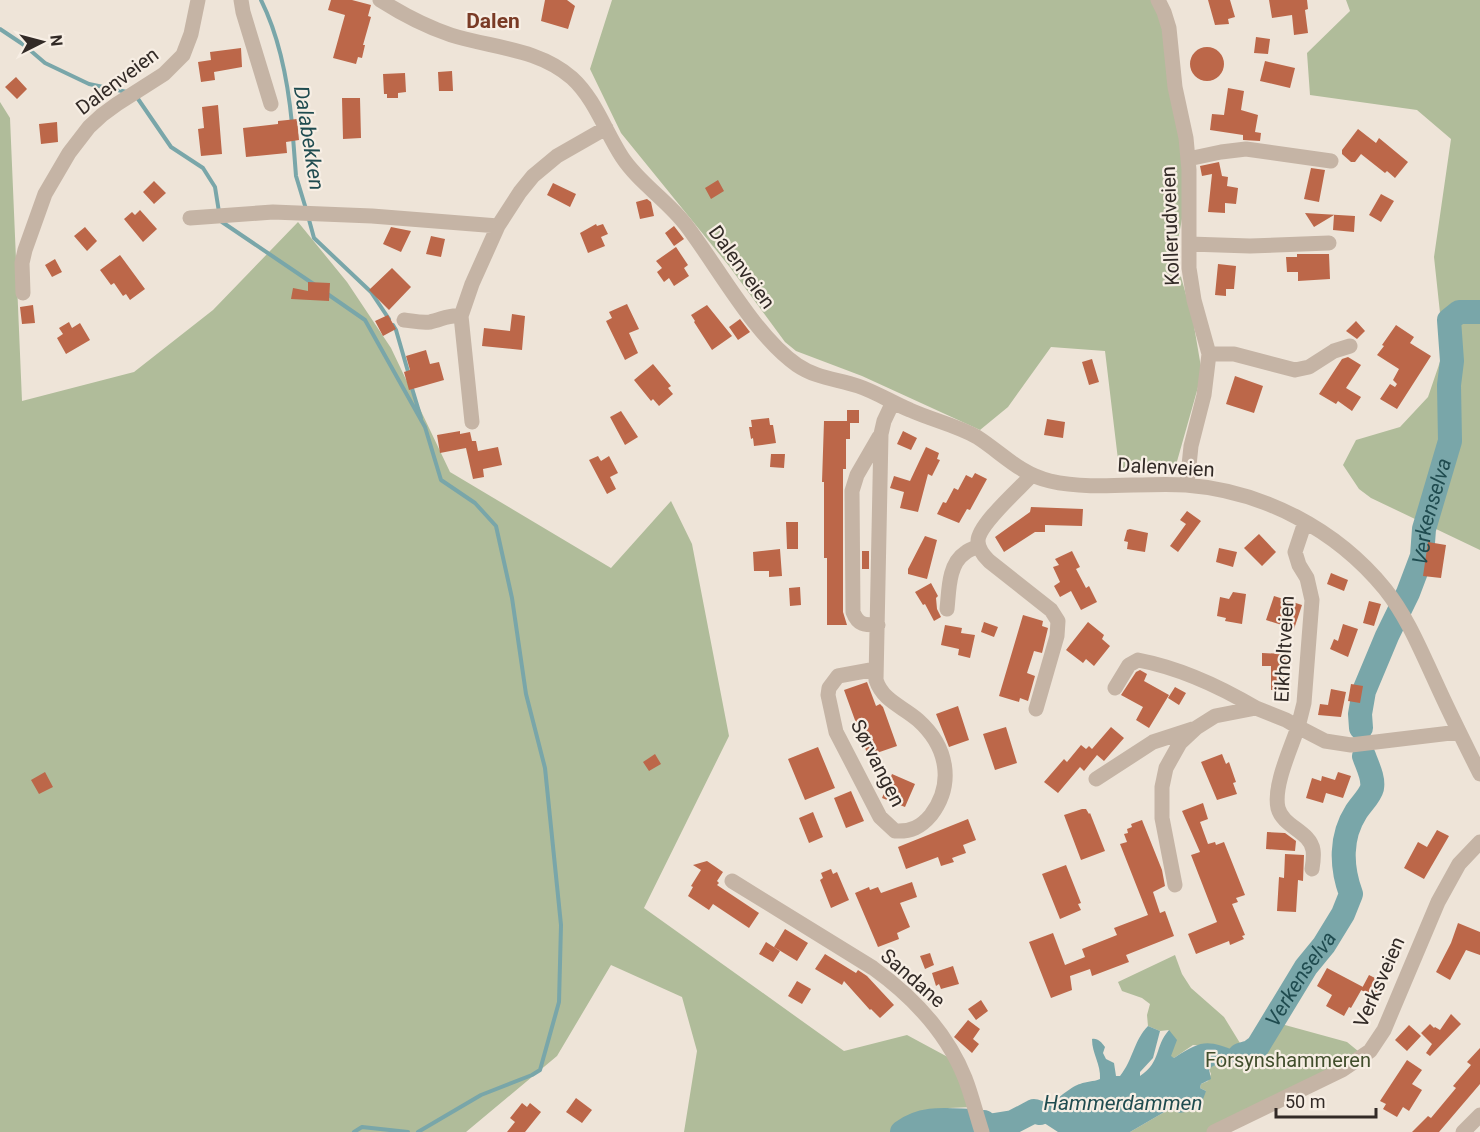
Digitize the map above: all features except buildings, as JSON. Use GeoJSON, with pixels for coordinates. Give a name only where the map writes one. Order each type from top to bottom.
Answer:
{"type":"FeatureCollection","features":[{"type":"Feature","properties":{"kind":"street","name":"Dalenveien"},"geometry":{"type":"LineString","coordinates":[[23,293],[22,263],[25,250],[45,194],[69,153],[84,132],[102,115],[164,74],[183,55],[191,34],[198,0]]}},
{"type":"Feature","properties":{"kind":"street"},"geometry":{"type":"LineString","coordinates":[[241,0],[271,104]]}},
{"type":"Feature","properties":{"kind":"street","name":"Dalenveien"},"geometry":{"type":"LineString","coordinates":[[380,0],[448,34],[531,55],[562,71],[579,86],[624,161],[667,202],[685,224],[754,321],[783,354],[810,373],[857,386],[971,434],[1031,476],[1084,486],[1187,485],[1237,493],[1274,504],[1337,543],[1358,561],[1395,603],[1405,618],[1480,774]]}},
{"type":"Feature","properties":{"kind":"street","name":"Kollerudveien"},"geometry":{"type":"LineString","coordinates":[[1158,0],[1169,28],[1171,62],[1188,159],[1189,268],[1194,300],[1209,354],[1204,395],[1191,446],[1187,485]]}},
{"type":"Feature","properties":{"kind":"street"},"geometry":{"type":"LineString","coordinates":[[472,422],[461,316],[465,301],[498,226],[520,192],[546,164],[575,144],[606,128]]}},
{"type":"Feature","properties":{"kind":"street"},"geometry":{"type":"LineString","coordinates":[[1188,159],[1246,149],[1331,161]]}},
{"type":"Feature","properties":{"kind":"street"},"geometry":{"type":"LineString","coordinates":[[190,218],[273,212],[372,216],[498,226]]}},
{"type":"Feature","properties":{"kind":"street"},"geometry":{"type":"LineString","coordinates":[[1189,244],[1250,246],[1329,243]]}},
{"type":"Feature","properties":{"kind":"street"},"geometry":{"type":"LineString","coordinates":[[404,320],[429,322],[453,315],[461,316]]}},
{"type":"Feature","properties":{"kind":"street"},"geometry":{"type":"LineString","coordinates":[[1209,354],[1234,354],[1295,370],[1309,367],[1334,351],[1350,346]]}},
{"type":"Feature","properties":{"kind":"street","name":"Sørvangen"},"geometry":{"type":"LineString","coordinates":[[876,669],[845,674],[834,681],[828,695],[832,719],[844,748],[880,817],[895,831],[909,831],[918,828],[937,806],[945,790],[945,769],[943,759],[931,734],[919,721],[884,696],[876,680],[881,434],[893,402]]}},
{"type":"Feature","properties":{"kind":"street"},"geometry":{"type":"LineString","coordinates":[[878,625],[862,625],[856,620],[853,612],[852,491],[857,475],[881,434]]}},
{"type":"Feature","properties":{"kind":"street"},"geometry":{"type":"LineString","coordinates":[[1031,476],[983,528],[979,534],[978,547],[989,561],[1050,610],[1058,621],[1057,636],[1036,709]]}},
{"type":"Feature","properties":{"kind":"street","name":"Eikholtveien"},"geometry":{"type":"LineString","coordinates":[[1305,522],[1295,552],[1299,565],[1307,578],[1312,600],[1304,703],[1298,727],[1325,741],[1351,745],[1459,732]]}},
{"type":"Feature","properties":{"kind":"street"},"geometry":{"type":"LineString","coordinates":[[947,609],[955,564],[964,553],[978,547]]}},
{"type":"Feature","properties":{"kind":"street"},"geometry":{"type":"LineString","coordinates":[[1115,688],[1129,665],[1138,660],[1200,679],[1224,689],[1256,708],[1298,727],[1279,786],[1278,808],[1285,821],[1300,831],[1313,849],[1312,869]]}},
{"type":"Feature","properties":{"kind":"street"},"geometry":{"type":"LineString","coordinates":[[1175,885],[1162,818],[1162,787],[1166,768],[1180,743],[1196,728],[1215,716],[1256,708]]}},
{"type":"Feature","properties":{"kind":"street"},"geometry":{"type":"LineString","coordinates":[[1096,779],[1153,742],[1196,728]]}},
{"type":"Feature","properties":{"kind":"street","name":"Verksveien"},"geometry":{"type":"LineString","coordinates":[[1214,1132],[1333,1075],[1370,1052],[1384,1029],[1438,902],[1459,864],[1480,842]]}},
{"type":"Feature","properties":{"kind":"street","name":"Sandane"},"geometry":{"type":"LineString","coordinates":[[732,881],[890,980],[940,1030],[965,1078],[982,1132]]}},
{"type":"Feature","properties":{"kind":"street"},"geometry":{"type":"LineString","coordinates":[[1463,1132],[1480,1115]]}},
{"type":"Feature","properties":{"kind":"green space"},"geometry":{"type":"Polygon","coordinates":[[[612,0],[1159,0],[1182,144],[1182,219],[1175,255],[1193,320],[1202,373],[1174,472],[1119,468],[1105,351],[1051,347],[1008,407],[980,430],[862,376],[796,351],[785,342],[729,266],[621,133],[590,69],[612,0]]]}},
{"type":"Feature","properties":{"kind":"green space"},"geometry":{"type":"Polygon","coordinates":[[[1346,0],[1480,0],[1480,550],[1371,498],[1359,489],[1343,465],[1356,440],[1400,427],[1428,397],[1444,350],[1434,257],[1451,139],[1417,110],[1310,95],[1307,53],[1350,11],[1346,0]]]}},
{"type":"Feature","properties":{"kind":"green space"},"geometry":{"type":"Polygon","coordinates":[[[0,102],[10,118],[22,401],[134,372],[213,310],[298,222],[347,282],[391,348],[450,472],[611,568],[671,501],[692,544],[729,736],[644,908],[844,1051],[907,1035],[957,1062],[973,1107],[949,1108],[926,1132],[684,1132],[697,1051],[682,997],[611,965],[557,1056],[466,1132],[0,1132],[0,102]]]}},
{"type":"Feature","properties":{"kind":"green space"},"geometry":{"type":"Polygon","coordinates":[[[1175,955],[1182,974],[1191,988],[1224,1017],[1243,1048],[1239,1052],[1222,1047],[1193,1045],[1174,1058],[1171,1057],[1169,1030],[1160,1031],[1148,1026],[1147,1015],[1150,1004],[1142,998],[1122,991],[1118,982],[1175,955]]]}},
{"type":"Feature","properties":{"kind":"green space","name":"Forsynshammeren"},"geometry":{"type":"Polygon","coordinates":[[[1274,1022],[1347,1042],[1358,1051],[1356,1061],[1214,1132],[1130,1132],[1206,1091],[1200,1088],[1201,1084],[1208,1081],[1211,1074],[1209,1069],[1212,1066],[1241,1058],[1240,1055],[1252,1050],[1260,1042],[1274,1022]]]}},
{"type":"Feature","properties":{"kind":"water","name":"Hammerdammen"},"geometry":{"type":"Polygon","coordinates":[[[1148,1026],[1160,1031],[1153,1058],[1140,1072],[1140,1076],[1152,1065],[1161,1042],[1169,1030],[1177,1040],[1171,1056],[1174,1058],[1192,1047],[1205,1043],[1239,1052],[1241,1058],[1209,1069],[1211,1079],[1201,1084],[1200,1088],[1206,1091],[1197,1108],[1179,1113],[1173,1107],[1130,1132],[1058,1132],[1038,1119],[1043,1106],[1052,1104],[1077,1085],[1100,1079],[1092,1039],[1098,1040],[1105,1047],[1103,1053],[1106,1059],[1114,1063],[1116,1076],[1120,1076],[1148,1026]]]}},
{"type":"Feature","properties":{"kind":"waterway","name":"Dalabekken"},"geometry":{"type":"LineString","coordinates":[[261,0],[282,60],[292,124]]}},
{"type":"Feature","properties":{"kind":"waterway"},"geometry":{"type":"LineString","coordinates":[[0,29],[45,63],[89,84],[127,92]]}},
{"type":"Feature","properties":{"kind":"waterway"},"geometry":{"type":"LineString","coordinates":[[136,96],[171,147],[203,168],[215,187],[219,212]]}},
{"type":"Feature","properties":{"kind":"waterway","name":"Dalabekken"},"geometry":{"type":"LineString","coordinates":[[293,137],[296,176],[306,209]]}},
{"type":"Feature","properties":{"kind":"waterway","name":"Dalabekken"},"geometry":{"type":"LineString","coordinates":[[308,216],[314,238],[371,292],[389,319]]}},
{"type":"Feature","properties":{"kind":"waterway"},"geometry":{"type":"LineString","coordinates":[[222,222],[315,285]]}},
{"type":"Feature","properties":{"kind":"waterway"},"geometry":{"type":"LineString","coordinates":[[326,293],[365,320],[425,427],[441,480],[475,503],[496,526],[512,598],[526,694],[545,768],[561,925],[559,1002],[540,1070],[481,1095],[418,1132]]}},
{"type":"Feature","properties":{"kind":"waterway","name":"Verkenselva"},"geometry":{"type":"LineString","coordinates":[[1361,728],[1360,714],[1364,691],[1422,556],[1424,529],[1450,441],[1449,385],[1452,361],[1449,320],[1459,312],[1480,312]]}},
{"type":"Feature","properties":{"kind":"waterway","name":"Dalabekken"},"geometry":{"type":"LineString","coordinates":[[393,325],[409,375]]}},
{"type":"Feature","properties":{"kind":"waterway","name":"Dalabekken"},"geometry":{"type":"LineString","coordinates":[[411,385],[421,418]]}},
{"type":"Feature","properties":{"kind":"waterway","name":"Verkenselva"},"geometry":{"type":"LineString","coordinates":[[1240,1055],[1258,1046],[1306,967],[1324,945],[1343,914],[1351,894],[1344,863],[1347,832],[1356,812],[1372,788],[1371,776],[1364,756]]}},
{"type":"Feature","properties":{"kind":"waterway"},"geometry":{"type":"LineString","coordinates":[[984,1122],[988,1126],[1013,1122],[1034,1111],[1040,1113]]}},
{"type":"Feature","properties":{"kind":"waterway","name":"Verkenselva"},"geometry":{"type":"LineString","coordinates":[[902,1132],[927,1121],[972,1121]]}},
{"type":"Feature","properties":{"kind":"waterway"},"geometry":{"type":"LineString","coordinates":[[354,1132],[362,1127],[408,1132]]}},
{"type":"Feature","properties":{"kind":"district","name":"Dalen"},"geometry":{"type":"Point","coordinates":[493,21]}}]}
